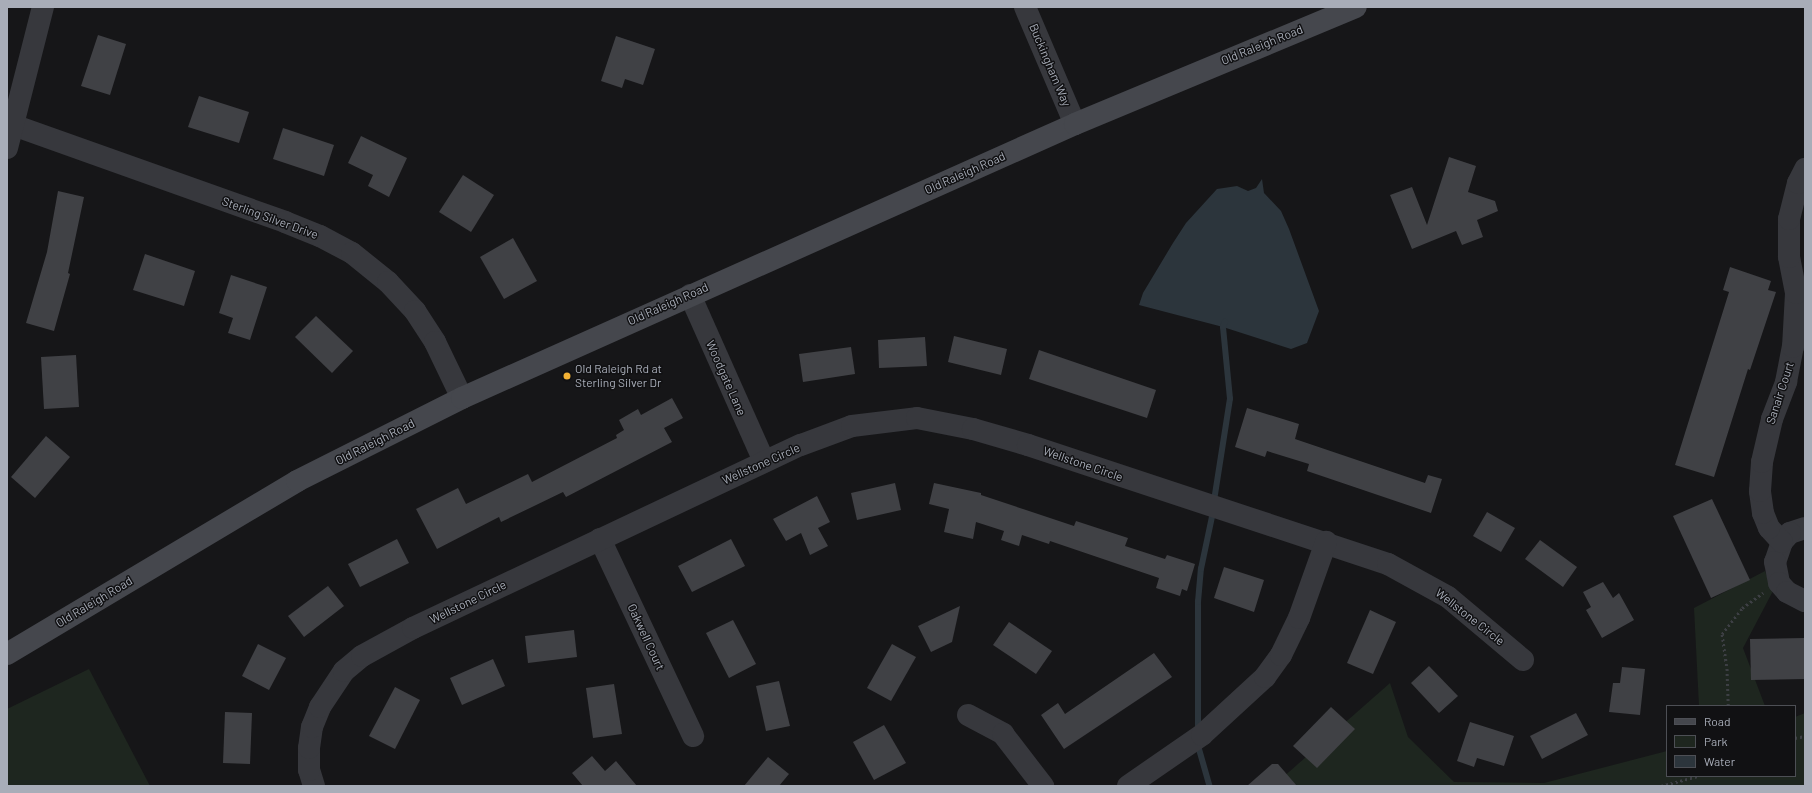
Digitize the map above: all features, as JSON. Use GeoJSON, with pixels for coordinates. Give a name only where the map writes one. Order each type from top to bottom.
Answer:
{"type":"FeatureCollection","features":[{"type":"Feature","properties":{"kind":"main road","name":"Old Raleigh Road"},"geometry":{"type":"LineString","coordinates":[[7,654],[298,481],[462,398],[1075,124],[1356,7]]}},
{"type":"Feature","properties":{"kind":"street"},"geometry":{"type":"LineString","coordinates":[[7,148],[43,7]]}},
{"type":"Feature","properties":{"kind":"street","name":"Buckingham Way"},"geometry":{"type":"LineString","coordinates":[[1025,7],[1075,124]]}},
{"type":"Feature","properties":{"kind":"street","name":"Sterling Silver Drive"},"geometry":{"type":"LineString","coordinates":[[13,125],[285,222],[320,236],[352,253],[388,282],[415,311],[435,342],[462,398]]}},
{"type":"Feature","properties":{"kind":"street","name":"Sanair Court"},"geometry":{"type":"LineString","coordinates":[[1782,542],[1769,528],[1763,512],[1761,476],[1766,437],[1786,382],[1793,347],[1796,292],[1788,231],[1793,200],[1805,169]]}},
{"type":"Feature","properties":{"kind":"street","name":"Woodgate Lane"},"geometry":{"type":"LineString","coordinates":[[690,295],[764,461]]}},
{"type":"Feature","properties":{"kind":"street","name":"Wellstone Circle"},"geometry":{"type":"LineString","coordinates":[[314,786],[309,770],[312,727],[329,690],[344,671],[362,656],[413,628],[764,461],[852,426],[917,418],[973,429],[1028,446],[1326,542],[1388,564],[1448,597],[1523,660]]}},
{"type":"Feature","properties":{"kind":"street"},"geometry":{"type":"LineString","coordinates":[[1805,528],[1790,533],[1782,542],[1774,562],[1780,583],[1787,592],[1805,601]]}},
{"type":"Feature","properties":{"kind":"street","name":"Oakwell Court"},"geometry":{"type":"LineString","coordinates":[[600,539],[693,736]]}},
{"type":"Feature","properties":{"kind":"street"},"geometry":{"type":"LineString","coordinates":[[1128,786],[1202,735],[1265,677],[1281,655],[1299,618],[1326,542]]}},
{"type":"Feature","properties":{"kind":"street"},"geometry":{"type":"LineString","coordinates":[[968,715],[1003,734],[1043,786]]}},
{"type":"Feature","properties":{"kind":"path"},"geometry":{"type":"LineString","coordinates":[[1728,705],[1727,671],[1722,634],[1742,608],[1780,583]]}},
{"type":"Feature","properties":{"kind":"path"},"geometry":{"type":"LineString","coordinates":[[1661,786],[1694,777]]}},
{"type":"Feature","properties":{"kind":"green space"},"geometry":{"type":"Polygon","coordinates":[[[1765,571],[1773,591],[1743,648],[1765,705],[1699,705],[1694,608],[1765,571]]]}},
{"type":"Feature","properties":{"kind":"green space"},"geometry":{"type":"Polygon","coordinates":[[[89,669],[150,786],[7,786],[7,709],[89,669]]]}},
{"type":"Feature","properties":{"kind":"green space"},"geometry":{"type":"Polygon","coordinates":[[[1390,683],[1408,737],[1454,782],[1544,783],[1666,751],[1666,777],[1796,777],[1796,717],[1805,713],[1805,786],[1273,786],[1390,683]]]}},
{"type":"Feature","properties":{"kind":"water"},"geometry":{"type":"Polygon","coordinates":[[[1262,179],[1264,193],[1281,211],[1289,229],[1319,311],[1307,343],[1291,349],[1223,327],[1139,305],[1143,293],[1186,223],[1217,189],[1237,186],[1248,191],[1256,188],[1262,179]]]}},
{"type":"Feature","properties":{"kind":"building"},"geometry":{"type":"Polygon","coordinates":[[[98,35],[126,44],[110,95],[81,86],[98,35]]]}},
{"type":"Feature","properties":{"kind":"building"},"geometry":{"type":"Polygon","coordinates":[[[616,36],[655,49],[643,85],[625,79],[622,88],[601,81],[616,36]]]}},
{"type":"Feature","properties":{"kind":"building"},"geometry":{"type":"Polygon","coordinates":[[[199,96],[249,112],[239,143],[188,127],[199,96]]]}},
{"type":"Feature","properties":{"kind":"building"},"geometry":{"type":"Polygon","coordinates":[[[283,128],[334,145],[324,176],[273,159],[283,128]]]}},
{"type":"Feature","properties":{"kind":"building"},"geometry":{"type":"Polygon","coordinates":[[[361,136],[407,158],[389,197],[368,186],[373,175],[348,163],[361,136]]]}},
{"type":"Feature","properties":{"kind":"building"},"geometry":{"type":"Polygon","coordinates":[[[1449,157],[1476,166],[1468,192],[1495,201],[1498,211],[1477,220],[1483,237],[1462,245],[1456,231],[1412,249],[1390,195],[1412,187],[1427,225],[1449,157]]]}},
{"type":"Feature","properties":{"kind":"building"},"geometry":{"type":"Polygon","coordinates":[[[463,175],[494,195],[471,232],[439,212],[463,175]]]}},
{"type":"Feature","properties":{"kind":"building"},"geometry":{"type":"Polygon","coordinates":[[[58,191],[84,197],[68,273],[70,274],[54,331],[26,323],[47,252],[58,191]]]}},
{"type":"Feature","properties":{"kind":"building"},"geometry":{"type":"Polygon","coordinates":[[[513,238],[537,281],[504,299],[480,257],[513,238]]]}},
{"type":"Feature","properties":{"kind":"building"},"geometry":{"type":"Polygon","coordinates":[[[145,254],[195,271],[184,306],[133,290],[145,254]]]}},
{"type":"Feature","properties":{"kind":"building"},"geometry":{"type":"Polygon","coordinates":[[[1730,267],[1771,281],[1768,290],[1776,292],[1750,370],[1748,369],[1714,477],[1675,465],[1729,292],[1723,290],[1730,267]]]}},
{"type":"Feature","properties":{"kind":"building"},"geometry":{"type":"Polygon","coordinates":[[[231,275],[267,287],[250,340],[228,333],[233,318],[219,313],[231,275]]]}},
{"type":"Feature","properties":{"kind":"building"},"geometry":{"type":"Polygon","coordinates":[[[316,316],[353,351],[332,373],[295,337],[316,316]]]}},
{"type":"Feature","properties":{"kind":"building"},"geometry":{"type":"Polygon","coordinates":[[[954,336],[1007,349],[1001,375],[948,362],[954,336]]]}},
{"type":"Feature","properties":{"kind":"building"},"geometry":{"type":"Polygon","coordinates":[[[925,337],[927,366],[879,368],[878,340],[925,337]]]}},
{"type":"Feature","properties":{"kind":"building"},"geometry":{"type":"Polygon","coordinates":[[[851,347],[855,374],[803,382],[799,354],[851,347]]]}},
{"type":"Feature","properties":{"kind":"building"},"geometry":{"type":"Polygon","coordinates":[[[1039,350],[1156,390],[1147,418],[1029,379],[1039,350]]]}},
{"type":"Feature","properties":{"kind":"building"},"geometry":{"type":"Polygon","coordinates":[[[76,355],[79,407],[44,409],[41,357],[76,355]]]}},
{"type":"Feature","properties":{"kind":"building"},"geometry":{"type":"Polygon","coordinates":[[[672,398],[683,418],[664,428],[672,442],[566,497],[563,492],[501,522],[499,517],[437,549],[416,509],[458,488],[466,504],[528,474],[532,482],[617,438],[616,435],[624,430],[619,420],[638,409],[641,415],[672,398]]]}},
{"type":"Feature","properties":{"kind":"building"},"geometry":{"type":"Polygon","coordinates":[[[1247,408],[1299,424],[1295,439],[1425,483],[1428,475],[1442,479],[1431,513],[1307,471],[1309,464],[1267,451],[1265,457],[1235,447],[1247,408]]]}},
{"type":"Feature","properties":{"kind":"building"},"geometry":{"type":"Polygon","coordinates":[[[46,436],[70,457],[35,498],[11,477],[46,436]]]}},
{"type":"Feature","properties":{"kind":"building"},"geometry":{"type":"Polygon","coordinates":[[[895,483],[901,510],[857,520],[851,493],[895,483]]]}},
{"type":"Feature","properties":{"kind":"building"},"geometry":{"type":"Polygon","coordinates":[[[934,483],[981,493],[981,495],[1074,526],[1076,521],[1128,538],[1125,546],[1165,559],[1167,555],[1195,564],[1187,591],[1182,589],[1180,596],[1156,588],[1159,578],[1050,541],[1049,544],[1022,535],[1019,546],[1001,540],[1004,531],[976,522],[973,539],[944,532],[949,509],[929,504],[934,483]]]}},
{"type":"Feature","properties":{"kind":"building"},"geometry":{"type":"Polygon","coordinates":[[[817,496],[830,522],[818,528],[828,546],[810,555],[801,533],[786,541],[773,519],[817,496]]]}},
{"type":"Feature","properties":{"kind":"building"},"geometry":{"type":"Polygon","coordinates":[[[1712,499],[1750,580],[1711,598],[1673,516],[1712,499]]]}},
{"type":"Feature","properties":{"kind":"building"},"geometry":{"type":"Polygon","coordinates":[[[1487,512],[1515,528],[1501,552],[1473,536],[1487,512]]]}},
{"type":"Feature","properties":{"kind":"building"},"geometry":{"type":"Polygon","coordinates":[[[397,539],[409,563],[360,587],[348,564],[397,539]]]}},
{"type":"Feature","properties":{"kind":"building"},"geometry":{"type":"Polygon","coordinates":[[[731,539],[745,566],[692,592],[678,566],[731,539]]]}},
{"type":"Feature","properties":{"kind":"building"},"geometry":{"type":"Polygon","coordinates":[[[1540,540],[1577,567],[1563,587],[1525,559],[1540,540]]]}},
{"type":"Feature","properties":{"kind":"building"},"geometry":{"type":"Polygon","coordinates":[[[1224,567],[1264,580],[1254,612],[1214,598],[1224,567]]]}},
{"type":"Feature","properties":{"kind":"building"},"geometry":{"type":"Polygon","coordinates":[[[1603,582],[1613,598],[1619,593],[1634,620],[1602,638],[1586,610],[1591,607],[1583,592],[1603,582]]]}},
{"type":"Feature","properties":{"kind":"building"},"geometry":{"type":"Polygon","coordinates":[[[328,586],[344,606],[304,637],[288,616],[328,586]]]}},
{"type":"Feature","properties":{"kind":"building"},"geometry":{"type":"Polygon","coordinates":[[[960,606],[952,642],[931,652],[918,626],[960,606]]]}},
{"type":"Feature","properties":{"kind":"building"},"geometry":{"type":"Polygon","coordinates":[[[1370,610],[1396,622],[1373,674],[1347,663],[1370,610]]]}},
{"type":"Feature","properties":{"kind":"building"},"geometry":{"type":"Polygon","coordinates":[[[733,620],[756,664],[729,678],[706,633],[733,620]]]}},
{"type":"Feature","properties":{"kind":"building"},"geometry":{"type":"Polygon","coordinates":[[[1009,622],[1052,651],[1036,674],[993,645],[1009,622]]]}},
{"type":"Feature","properties":{"kind":"building"},"geometry":{"type":"Polygon","coordinates":[[[574,630],[577,657],[528,663],[525,636],[574,630]]]}},
{"type":"Feature","properties":{"kind":"building"},"geometry":{"type":"Polygon","coordinates":[[[1805,638],[1805,679],[1751,680],[1750,639],[1805,638]]]}},
{"type":"Feature","properties":{"kind":"building"},"geometry":{"type":"Polygon","coordinates":[[[258,644],[286,658],[269,690],[242,676],[258,644]]]}},
{"type":"Feature","properties":{"kind":"building"},"geometry":{"type":"Polygon","coordinates":[[[892,644],[916,657],[891,701],[867,688],[892,644]]]}},
{"type":"Feature","properties":{"kind":"building"},"geometry":{"type":"Polygon","coordinates":[[[1154,653],[1172,677],[1064,749],[1041,715],[1058,703],[1065,714],[1154,653]]]}},
{"type":"Feature","properties":{"kind":"building"},"geometry":{"type":"Polygon","coordinates":[[[493,659],[505,686],[462,705],[450,678],[493,659]]]}},
{"type":"Feature","properties":{"kind":"building"},"geometry":{"type":"Polygon","coordinates":[[[1429,666],[1458,696],[1439,713],[1411,683],[1429,666]]]}},
{"type":"Feature","properties":{"kind":"building"},"geometry":{"type":"Polygon","coordinates":[[[1622,667],[1645,669],[1640,715],[1609,712],[1613,683],[1620,683],[1622,667]]]}},
{"type":"Feature","properties":{"kind":"building"},"geometry":{"type":"Polygon","coordinates":[[[779,681],[790,726],[766,731],[756,686],[779,681]]]}},
{"type":"Feature","properties":{"kind":"building"},"geometry":{"type":"Polygon","coordinates":[[[614,684],[622,734],[593,738],[586,688],[614,684]]]}},
{"type":"Feature","properties":{"kind":"building"},"geometry":{"type":"Polygon","coordinates":[[[395,687],[420,700],[395,749],[369,736],[395,687]]]}},
{"type":"Feature","properties":{"kind":"building"},"geometry":{"type":"Polygon","coordinates":[[[1331,707],[1355,729],[1317,768],[1293,746],[1331,707]]]}},
{"type":"Feature","properties":{"kind":"building"},"geometry":{"type":"Polygon","coordinates":[[[225,712],[252,713],[250,764],[223,763],[225,712]]]}},
{"type":"Feature","properties":{"kind":"building"},"geometry":{"type":"Polygon","coordinates":[[[1576,713],[1588,735],[1542,759],[1530,736],[1576,713]]]}},
{"type":"Feature","properties":{"kind":"building"},"geometry":{"type":"Polygon","coordinates":[[[1470,722],[1514,736],[1504,766],[1477,758],[1474,767],[1457,761],[1470,722]]]}},
{"type":"Feature","properties":{"kind":"building"},"geometry":{"type":"Polygon","coordinates":[[[884,725],[906,763],[874,780],[853,742],[884,725]]]}},
{"type":"Feature","properties":{"kind":"building"},"geometry":{"type":"Polygon","coordinates":[[[592,756],[605,771],[616,761],[637,786],[583,786],[572,773],[592,756]]]}},
{"type":"Feature","properties":{"kind":"building"},"geometry":{"type":"Polygon","coordinates":[[[768,757],[789,774],[779,786],[744,786],[768,757]]]}},
{"type":"Feature","properties":{"kind":"building"},"geometry":{"type":"Polygon","coordinates":[[[1272,764],[1278,764],[1297,786],[1247,786],[1272,764]]]}},
{"type":"Feature","properties":{"kind":"waterway"},"geometry":{"type":"LineString","coordinates":[[1214,501],[1230,399],[1223,327],[1225,322]]}},
{"type":"Feature","properties":{"kind":"waterway"},"geometry":{"type":"LineString","coordinates":[[1198,730],[1198,602],[1201,569],[1213,512]]}},
{"type":"Feature","properties":{"kind":"waterway"},"geometry":{"type":"LineString","coordinates":[[1198,744],[1210,786]]}},
{"type":"Feature","properties":{"kind":"place","name":"Old Raleigh Rd at Sterling Silver Dr"},"geometry":{"type":"Point","coordinates":[567,376]}}]}
